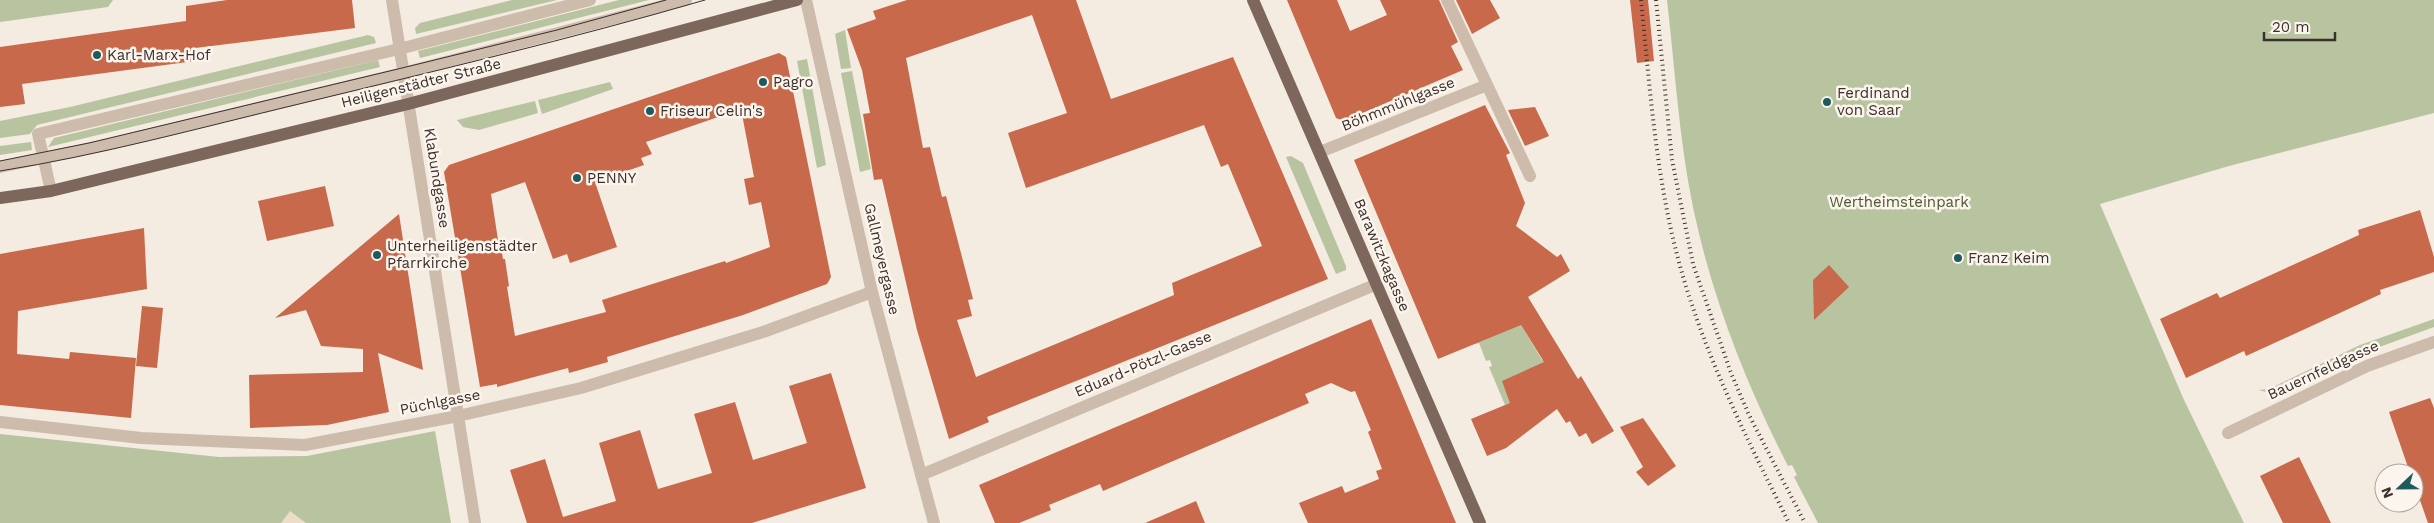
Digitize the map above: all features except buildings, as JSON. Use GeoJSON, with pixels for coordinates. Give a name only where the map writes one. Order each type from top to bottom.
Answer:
{"type":"FeatureCollection","features":[{"type":"Feature","properties":{"kind":"main road","name":"Heiligenstädter Straße"},"geometry":{"type":"LineString","coordinates":[[0,198],[50,191],[408,104],[797,0]]}},
{"type":"Feature","properties":{"kind":"main road","name":"Barawitzkagasse"},"geometry":{"type":"LineString","coordinates":[[1253,0],[1480,523]]}},
{"type":"Feature","properties":{"kind":"street","name":"Klabundgasse"},"geometry":{"type":"LineString","coordinates":[[392,0],[398,49],[475,523]]}},
{"type":"Feature","properties":{"kind":"street"},"geometry":{"type":"LineString","coordinates":[[50,191],[38,134],[398,49],[590,0]]}},
{"type":"Feature","properties":{"kind":"street"},"geometry":{"type":"LineString","coordinates":[[0,167],[105,145],[403,73],[686,0]]}},
{"type":"Feature","properties":{"kind":"street","name":"Gallmeyergasse"},"geometry":{"type":"LineString","coordinates":[[806,0],[872,292],[934,523]]}},
{"type":"Feature","properties":{"kind":"street"},"geometry":{"type":"LineString","coordinates":[[1447,0],[1530,176]]}},
{"type":"Feature","properties":{"kind":"street","name":"Böhmmühlgasse"},"geometry":{"type":"LineString","coordinates":[[1320,152],[1487,85]]}},
{"type":"Feature","properties":{"kind":"street","name":"Eduard-Pötzl-Gasse"},"geometry":{"type":"LineString","coordinates":[[921,475],[1377,284]]}},
{"type":"Feature","properties":{"kind":"street","name":"Püchlgasse"},"geometry":{"type":"LineString","coordinates":[[0,422],[141,438],[305,445],[458,416],[581,388],[763,332],[872,292]]}},
{"type":"Feature","properties":{"kind":"street","name":"Bauernfeldgasse"},"geometry":{"type":"LineString","coordinates":[[2228,433],[2367,366],[2434,342]]}},
{"type":"Feature","properties":{"kind":"green space"},"geometry":{"type":"Polygon","coordinates":[[[0,0],[113,0],[108,7],[0,22],[0,0]]]}},
{"type":"Feature","properties":{"kind":"green space"},"geometry":{"type":"Polygon","coordinates":[[[512,0],[557,0],[416,34],[415,28],[420,23],[512,0]]]}},
{"type":"Feature","properties":{"kind":"green space"},"geometry":{"type":"Polygon","coordinates":[[[619,0],[649,0],[420,58],[418,51],[619,0]]]}},
{"type":"Feature","properties":{"kind":"green space","name":"Wertheimsteinpark"},"geometry":{"type":"Polygon","coordinates":[[[1667,0],[2434,0],[2434,113],[2229,166],[2100,204],[2184,400],[2244,523],[1818,523],[1794,477],[1797,475],[1792,465],[1788,466],[1744,372],[1710,274],[1693,207],[1684,156],[1667,0]]]}},
{"type":"Feature","properties":{"kind":"green space"},"geometry":{"type":"Polygon","coordinates":[[[845,30],[851,68],[841,69],[835,34],[845,30]]]}},
{"type":"Feature","properties":{"kind":"green space"},"geometry":{"type":"Polygon","coordinates":[[[368,35],[374,37],[376,43],[37,125],[30,134],[0,138],[0,121],[70,107],[368,35]]]}},
{"type":"Feature","properties":{"kind":"green space"},"geometry":{"type":"Polygon","coordinates":[[[807,59],[826,165],[817,168],[797,61],[807,59]]]}},
{"type":"Feature","properties":{"kind":"green space"},"geometry":{"type":"Polygon","coordinates":[[[378,60],[380,67],[48,147],[54,138],[378,60]]]}},
{"type":"Feature","properties":{"kind":"green space"},"geometry":{"type":"Polygon","coordinates":[[[852,71],[871,169],[860,172],[841,73],[852,71]]]}},
{"type":"Feature","properties":{"kind":"green space"},"geometry":{"type":"Polygon","coordinates":[[[610,82],[613,89],[542,114],[538,100],[610,82]]]}},
{"type":"Feature","properties":{"kind":"green space"},"geometry":{"type":"Polygon","coordinates":[[[535,101],[538,113],[479,130],[463,127],[457,120],[535,101]]]}},
{"type":"Feature","properties":{"kind":"green space"},"geometry":{"type":"Polygon","coordinates":[[[31,142],[32,150],[0,155],[0,146],[31,142]]]}},
{"type":"Feature","properties":{"kind":"green space"},"geometry":{"type":"Polygon","coordinates":[[[1291,156],[1303,163],[1346,270],[1336,274],[1286,157],[1291,156]]]}},
{"type":"Feature","properties":{"kind":"green space"},"geometry":{"type":"Polygon","coordinates":[[[1462,311],[1521,325],[1542,360],[1547,358],[1548,360],[1511,403],[1505,405],[1489,367],[1492,366],[1490,360],[1486,361],[1479,343],[1476,344],[1462,311]]]}},
{"type":"Feature","properties":{"kind":"green space"},"geometry":{"type":"Polygon","coordinates":[[[2434,319],[2434,327],[2363,353],[2275,395],[2259,390],[2269,389],[2360,345],[2434,319]]]}},
{"type":"Feature","properties":{"kind":"green space"},"geometry":{"type":"Polygon","coordinates":[[[435,431],[451,523],[0,523],[0,434],[219,457],[307,456],[435,431]]]}},
{"type":"Feature","properties":{"kind":"shaded area"},"geometry":{"type":"Polygon","coordinates":[[[290,511],[306,523],[281,523],[290,511]]]}},
{"type":"Feature","properties":{"kind":"tram line"},"geometry":{"type":"LineString","coordinates":[[0,161],[89,143],[402,68],[557,30],[666,0]]}},
{"type":"Feature","properties":{"kind":"tram line"},"geometry":{"type":"LineString","coordinates":[[0,171],[38,165],[187,132],[503,54],[705,0]]}},
{"type":"Feature","properties":{"kind":"railway"},"geometry":{"type":"LineString","coordinates":[[1641,0],[1659,167],[1680,266],[1714,365],[1789,523]]}},
{"type":"Feature","properties":{"kind":"railway"},"geometry":{"type":"LineString","coordinates":[[1656,0],[1672,160],[1693,264],[1731,373],[1749,415],[1805,523]]}},
{"type":"Feature","properties":{"kind":"place","name":"Karl-Marx-Hof"},"geometry":{"type":"Point","coordinates":[97,55]}},
{"type":"Feature","properties":{"kind":"place","name":"Pagro"},"geometry":{"type":"Point","coordinates":[763,82]}},
{"type":"Feature","properties":{"kind":"place","name":"Ferdinand von Saar"},"geometry":{"type":"Point","coordinates":[1827,102]}},
{"type":"Feature","properties":{"kind":"place","name":"Friseur Celin's"},"geometry":{"type":"Point","coordinates":[650,111]}},
{"type":"Feature","properties":{"kind":"place","name":"PENNY"},"geometry":{"type":"Point","coordinates":[577,178]}},
{"type":"Feature","properties":{"kind":"place","name":"Unterheiligenstädter Pfarrkirche"},"geometry":{"type":"Point","coordinates":[377,255]}},
{"type":"Feature","properties":{"kind":"place","name":"Franz Keim"},"geometry":{"type":"Point","coordinates":[1958,258]}}]}
